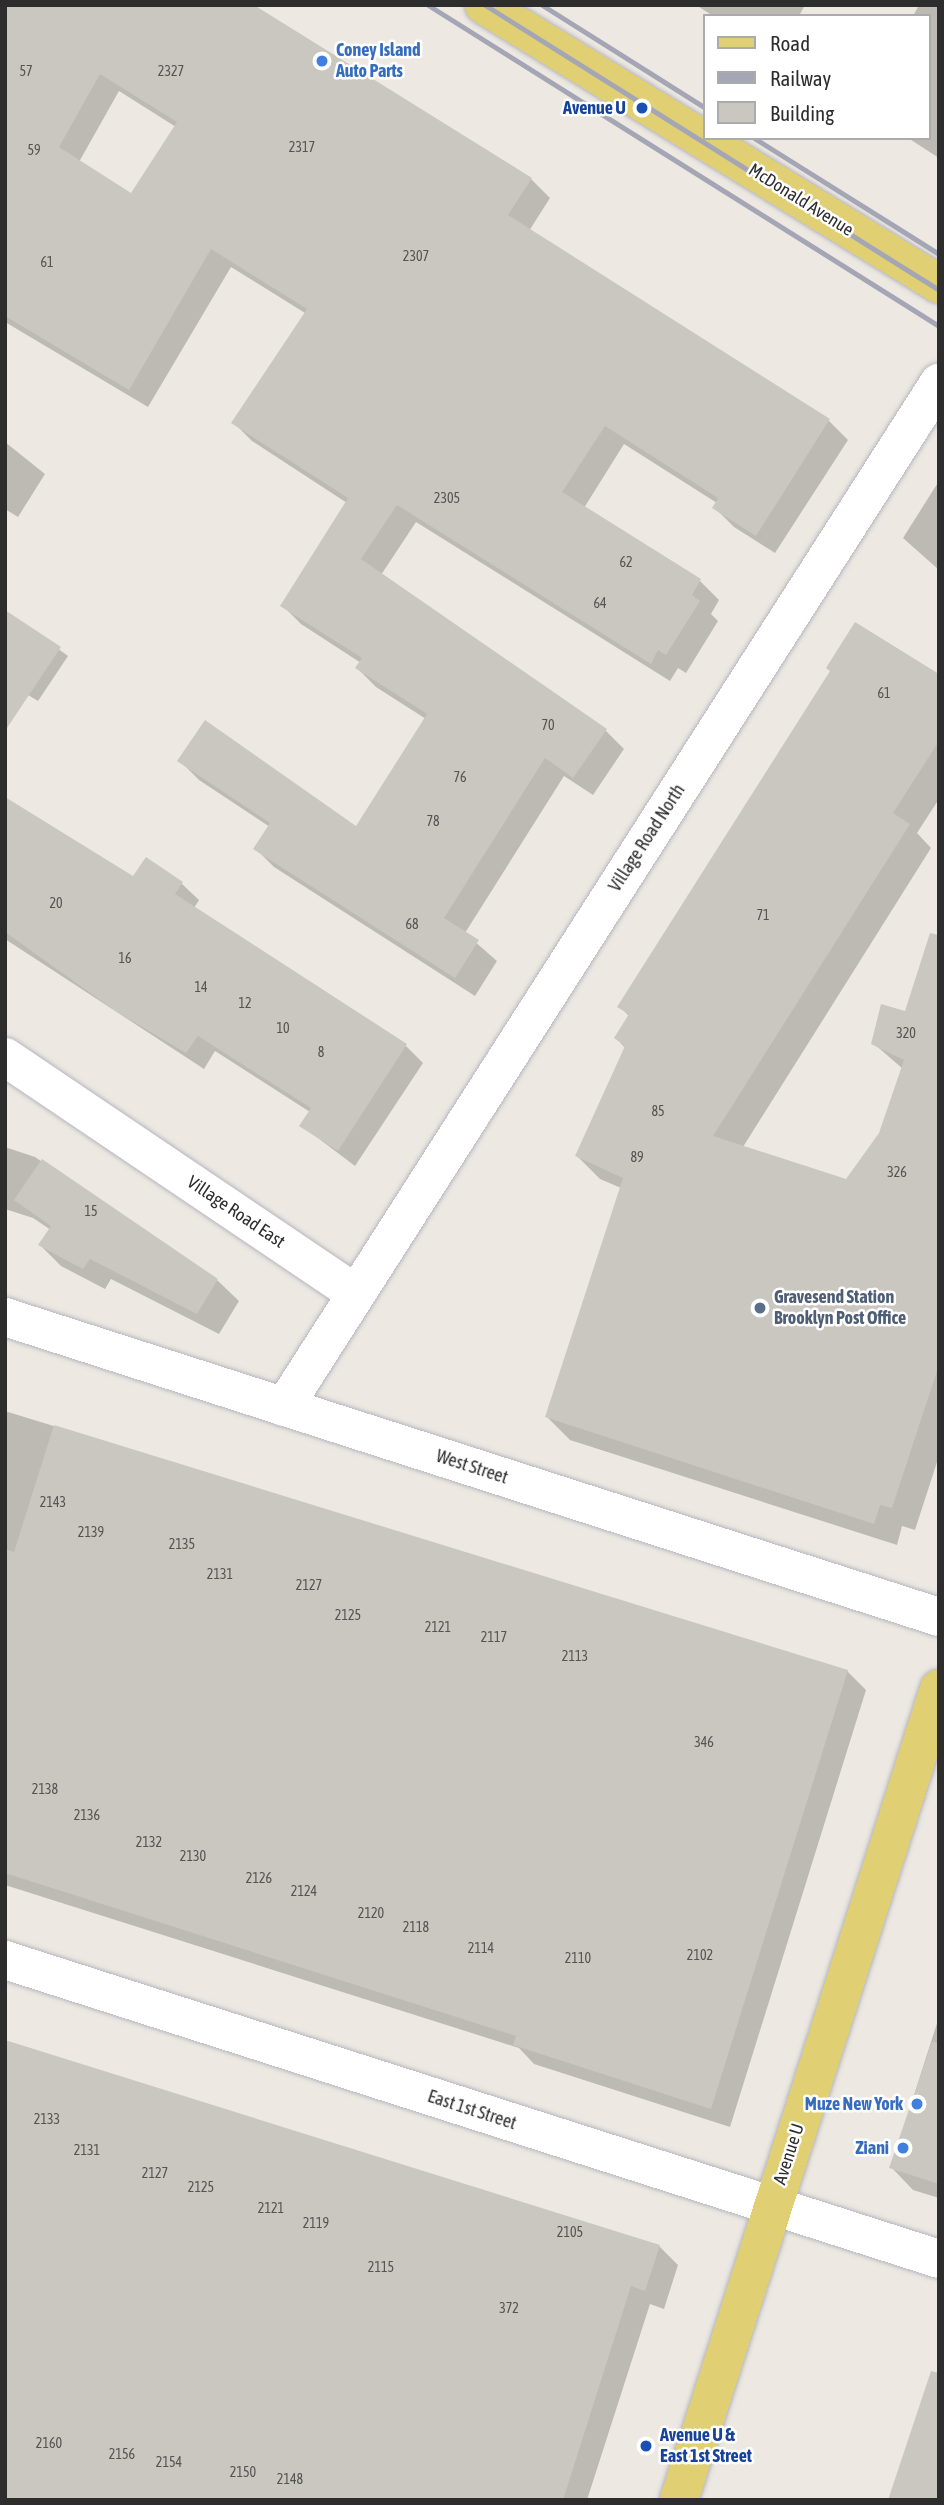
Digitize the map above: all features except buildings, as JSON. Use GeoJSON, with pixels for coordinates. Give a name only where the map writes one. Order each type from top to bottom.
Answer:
{"type":"FeatureCollection","features":[{"type":"Feature","properties":{"kind":"main road","name":"McDonald Avenue"},"geometry":{"type":"LineString","coordinates":[[484,5],[702,139]]}},
{"type":"Feature","properties":{"kind":"main road","name":"McDonald Avenue"},"geometry":{"type":"LineString","coordinates":[[704,140],[939,284]]}},
{"type":"Feature","properties":{"kind":"main road","name":"Avenue U"},"geometry":{"type":"LineString","coordinates":[[679,2500],[939,1689]]}},
{"type":"Feature","properties":{"kind":"street","name":"Village Road North"},"geometry":{"type":"LineString","coordinates":[[355,1293],[939,383]]}},
{"type":"Feature","properties":{"kind":"street","name":"Village Road East"},"geometry":{"type":"LineString","coordinates":[[5,1057],[355,1293]]}},
{"type":"Feature","properties":{"kind":"street"},"geometry":{"type":"LineString","coordinates":[[285,1407],[355,1293]]}},
{"type":"Feature","properties":{"kind":"street","name":"West Street"},"geometry":{"type":"LineString","coordinates":[[5,1317],[939,1616]]}},
{"type":"Feature","properties":{"kind":"street","name":"East 1st Street"},"geometry":{"type":"LineString","coordinates":[[5,1960],[939,2259]]}},
{"type":"Feature","properties":{"kind":"railway"},"geometry":{"type":"LineString","coordinates":[[428,5],[939,326]]}},
{"type":"Feature","properties":{"kind":"railway"},"geometry":{"type":"LineString","coordinates":[[485,5],[939,290]]}},
{"type":"Feature","properties":{"kind":"railway"},"geometry":{"type":"LineString","coordinates":[[542,5],[702,106]]}},
{"type":"Feature","properties":{"kind":"railway"},"geometry":{"type":"LineString","coordinates":[[757,140],[939,254]]}},
{"type":"Feature","properties":{"kind":"place","name":"Coney Island Auto Parts"},"geometry":{"type":"Point","coordinates":[322,61]}},
{"type":"Feature","properties":{"kind":"place","name":"Avenue U"},"geometry":{"type":"Point","coordinates":[642,108]}},
{"type":"Feature","properties":{"kind":"place","name":"Gravesend Station Brooklyn Post Office"},"geometry":{"type":"Point","coordinates":[760,1308]}},
{"type":"Feature","properties":{"kind":"place","name":"Muze New York"},"geometry":{"type":"Point","coordinates":[917,2104]}},
{"type":"Feature","properties":{"kind":"place","name":"Ziani"},"geometry":{"type":"Point","coordinates":[903,2148]}},
{"type":"Feature","properties":{"kind":"place","name":"Avenue U & East 1st Street"},"geometry":{"type":"Point","coordinates":[646,2446]}}]}
